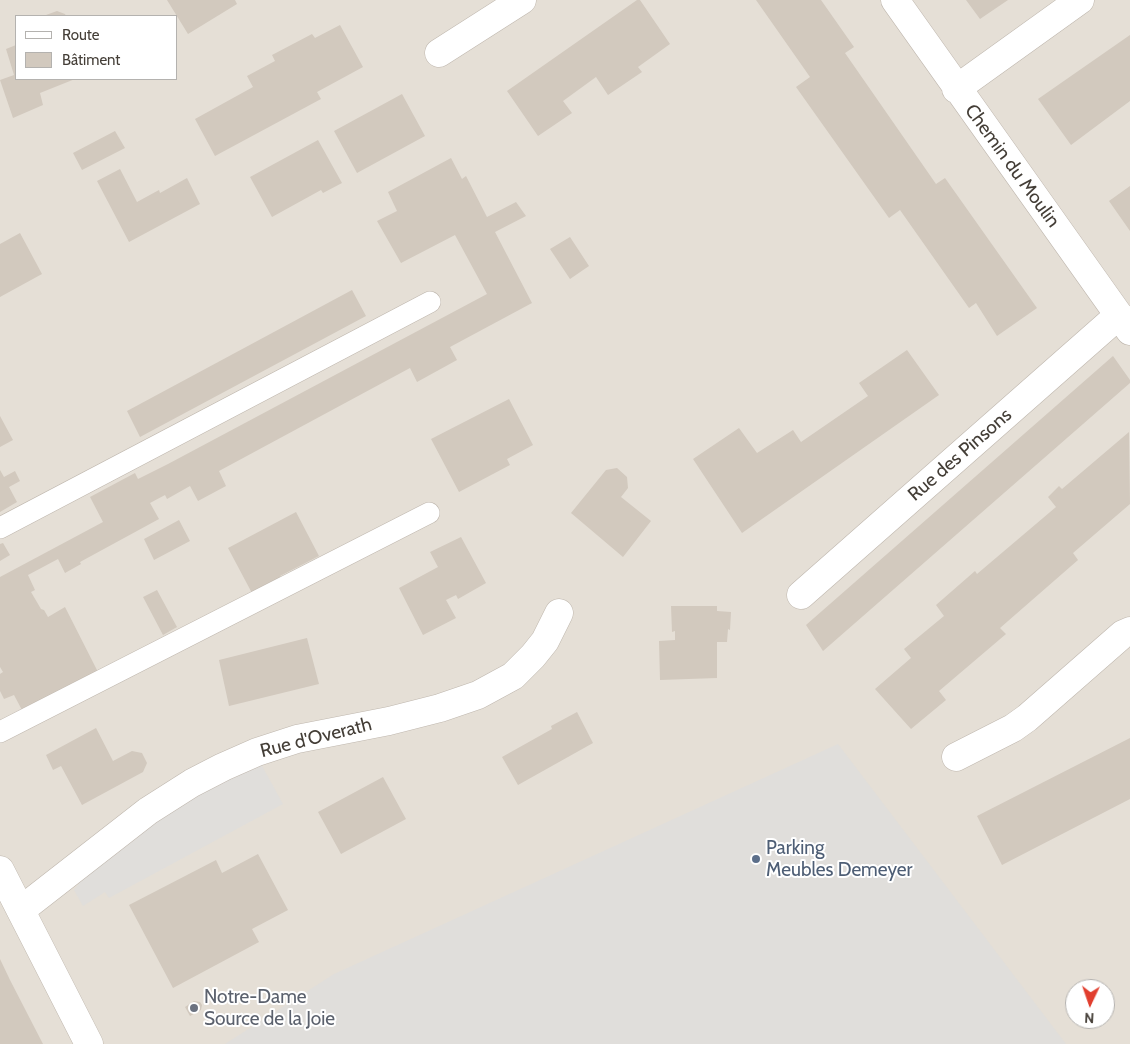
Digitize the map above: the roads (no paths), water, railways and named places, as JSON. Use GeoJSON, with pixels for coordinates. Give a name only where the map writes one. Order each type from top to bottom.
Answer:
{"type":"FeatureCollection","features":[{"type":"Feature","properties":{"kind":"street"},"geometry":{"type":"LineString","coordinates":[[439,53],[522,0]]}},
{"type":"Feature","properties":{"kind":"street","name":"Chemin du Moulin"},"geometry":{"type":"LineString","coordinates":[[895,0],[956,89],[1124,323]]}},
{"type":"Feature","properties":{"kind":"street"},"geometry":{"type":"LineString","coordinates":[[956,89],[1080,0]]}},
{"type":"Feature","properties":{"kind":"street","name":"Rue des Pinsons"},"geometry":{"type":"LineString","coordinates":[[801,595],[1124,323]]}},
{"type":"Feature","properties":{"kind":"street","name":"Rue d'Overath"},"geometry":{"type":"LineString","coordinates":[[21,910],[148,811],[192,783],[223,767],[257,752],[296,739],[389,721],[440,708],[478,694],[512,676],[533,656],[545,641],[559,613]]}},
{"type":"Feature","properties":{"kind":"street"},"geometry":{"type":"LineString","coordinates":[[956,757],[1013,728],[1027,718],[1123,634],[1130,631]]}},
{"type":"Feature","properties":{"kind":"street"},"geometry":{"type":"LineString","coordinates":[[0,870],[89,1044]]}},
{"type":"Feature","properties":{"kind":"lane"},"geometry":{"type":"LineString","coordinates":[[0,528],[430,302]]}},
{"type":"Feature","properties":{"kind":"lane"},"geometry":{"type":"LineString","coordinates":[[0,732],[429,513]]}},
{"type":"Feature","properties":{"kind":"place","name":"Parking Meubles Demeyer"},"geometry":{"type":"Point","coordinates":[756,859]}},
{"type":"Feature","properties":{"kind":"place","name":"Notre-Dame Source de la Joie"},"geometry":{"type":"Point","coordinates":[194,1008]}}]}
